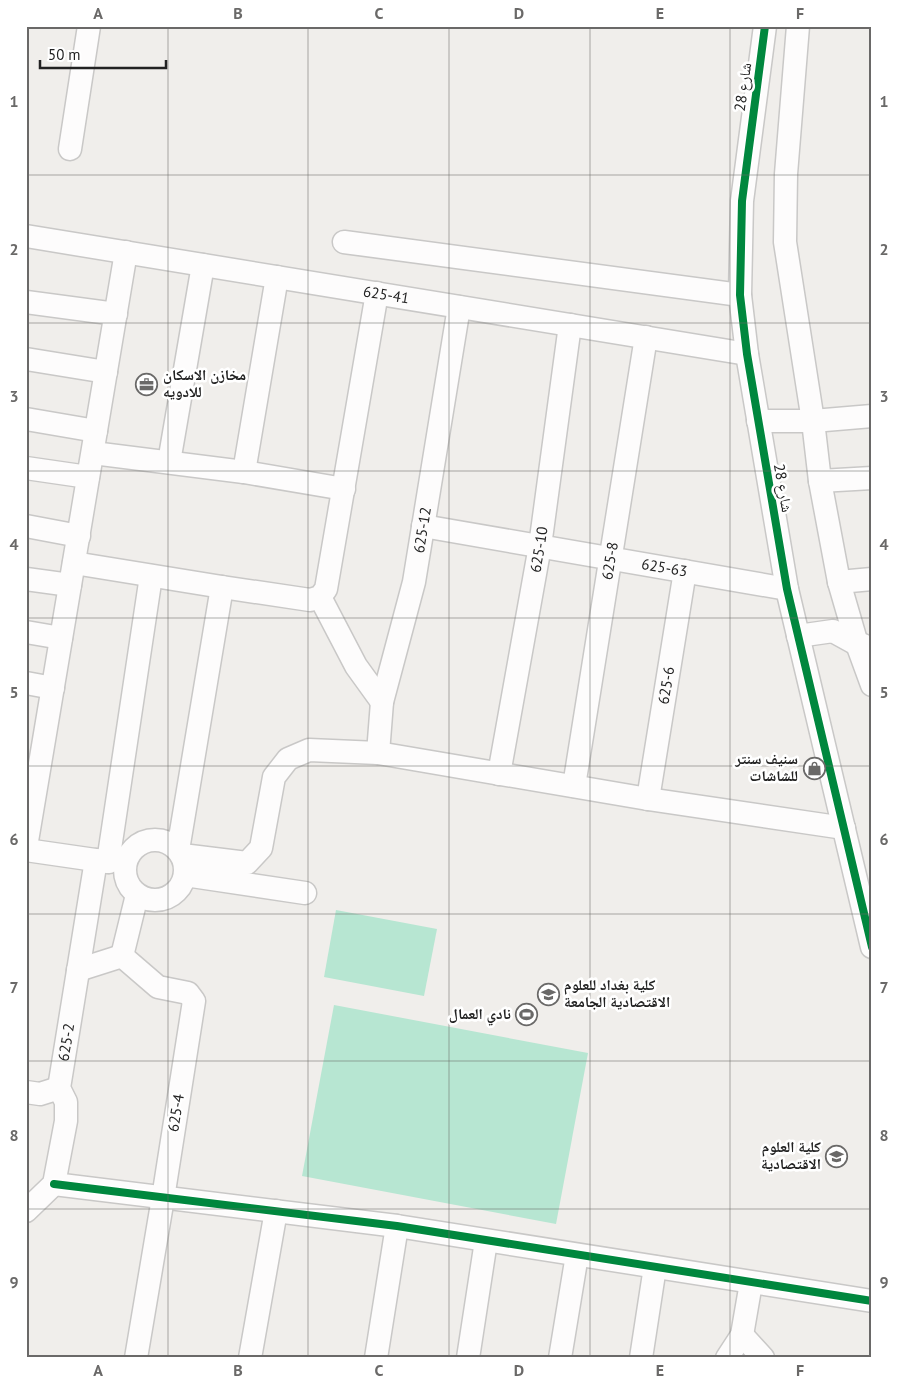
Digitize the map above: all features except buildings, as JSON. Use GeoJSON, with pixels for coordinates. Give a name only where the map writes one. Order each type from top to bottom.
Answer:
{"type":"FeatureCollection","features":[{"type":"Feature","properties":{"kind":"street"},"geometry":{"type":"LineString","coordinates":[[70,149],[90,26]]}},
{"type":"Feature","properties":{"kind":"street","name":"شارع 28"},"geometry":{"type":"LineString","coordinates":[[765,26],[742,201],[740,295],[747,354],[787,589],[872,947]]}},
{"type":"Feature","properties":{"kind":"street"},"geometry":{"type":"LineString","coordinates":[[798,26],[786,174],[785,233],[820,481],[839,582],[864,644],[872,685]]}},
{"type":"Feature","properties":{"kind":"street","name":"625-41"},"geometry":{"type":"LineString","coordinates":[[26,236],[747,354]]}},
{"type":"Feature","properties":{"kind":"street"},"geometry":{"type":"LineString","coordinates":[[344,242],[740,295]]}},
{"type":"Feature","properties":{"kind":"street"},"geometry":{"type":"LineString","coordinates":[[126,252],[53,688],[35,738],[26,848],[110,862],[128,855],[134,847],[143,842],[152,839],[162,840],[171,844],[182,860],[305,893]]}},
{"type":"Feature","properties":{"kind":"street"},"geometry":{"type":"LineString","coordinates":[[168,462],[203,265]]}},
{"type":"Feature","properties":{"kind":"street"},"geometry":{"type":"LineString","coordinates":[[244,472],[277,277]]}},
{"type":"Feature","properties":{"kind":"street"},"geometry":{"type":"LineString","coordinates":[[74,562],[151,576],[310,600],[320,597],[326,590],[377,294]]}},
{"type":"Feature","properties":{"kind":"street"},"geometry":{"type":"LineString","coordinates":[[26,302],[116,314]]}},
{"type":"Feature","properties":{"kind":"street","name":"625-12"},"geometry":{"type":"LineString","coordinates":[[378,754],[382,702],[414,582],[459,307]]}},
{"type":"Feature","properties":{"kind":"street","name":"625-10"},"geometry":{"type":"LineString","coordinates":[[499,774],[540,546],[570,325]]}},
{"type":"Feature","properties":{"kind":"street","name":"625-8"},"geometry":{"type":"LineString","coordinates":[[574,786],[646,337]]}},
{"type":"Feature","properties":{"kind":"street"},"geometry":{"type":"LineString","coordinates":[[26,359],[106,372]]}},
{"type":"Feature","properties":{"kind":"street"},"geometry":{"type":"LineString","coordinates":[[758,421],[813,421],[872,416]]}},
{"type":"Feature","properties":{"kind":"street"},"geometry":{"type":"LineString","coordinates":[[26,419],[94,442],[168,462],[244,472],[344,489]]}},
{"type":"Feature","properties":{"kind":"street"},"geometry":{"type":"LineString","coordinates":[[26,468],[88,477]]}},
{"type":"Feature","properties":{"kind":"street"},"geometry":{"type":"LineString","coordinates":[[820,481],[872,478]]}},
{"type":"Feature","properties":{"kind":"street"},"geometry":{"type":"LineString","coordinates":[[26,526],[78,536]]}},
{"type":"Feature","properties":{"kind":"street","name":"625-63"},"geometry":{"type":"LineString","coordinates":[[423,526],[787,589]]}},
{"type":"Feature","properties":{"kind":"street","name":"625-6"},"geometry":{"type":"LineString","coordinates":[[648,799],[684,571]]}},
{"type":"Feature","properties":{"kind":"street","name":"625-2"},"geometry":{"type":"LineString","coordinates":[[54,1184],[66,1121],[66,1102],[59,1088],[78,970],[110,862],[151,576]]}},
{"type":"Feature","properties":{"kind":"street"},"geometry":{"type":"LineString","coordinates":[[26,579],[70,586]]}},
{"type":"Feature","properties":{"kind":"street"},"geometry":{"type":"LineString","coordinates":[[839,582],[872,579]]}},
{"type":"Feature","properties":{"kind":"street"},"geometry":{"type":"LineString","coordinates":[[110,862],[137,895],[147,899],[167,898],[176,893],[182,885],[182,860],[222,587]]}},
{"type":"Feature","properties":{"kind":"street"},"geometry":{"type":"LineString","coordinates":[[320,597],[356,666],[382,702]]}},
{"type":"Feature","properties":{"kind":"street"},"geometry":{"type":"LineString","coordinates":[[798,636],[833,631],[864,644]]}},
{"type":"Feature","properties":{"kind":"street"},"geometry":{"type":"LineString","coordinates":[[26,632],[61,638]]}},
{"type":"Feature","properties":{"kind":"street"},"geometry":{"type":"LineString","coordinates":[[26,684],[53,688]]}},
{"type":"Feature","properties":{"kind":"street"},"geometry":{"type":"LineString","coordinates":[[182,860],[247,863],[261,848],[274,777],[288,759],[309,750],[378,754],[648,799],[844,828]]}},
{"type":"Feature","properties":{"kind":"street"},"geometry":{"type":"LineString","coordinates":[[78,970],[122,956],[137,895]]}},
{"type":"Feature","properties":{"kind":"street","name":"625-4"},"geometry":{"type":"LineString","coordinates":[[122,956],[158,987],[188,993],[194,1001],[136,1358]]}},
{"type":"Feature","properties":{"kind":"street"},"geometry":{"type":"LineString","coordinates":[[26,1092],[40,1094],[59,1088]]}},
{"type":"Feature","properties":{"kind":"street"},"geometry":{"type":"LineString","coordinates":[[26,1211],[54,1184],[397,1226],[872,1301]]}},
{"type":"Feature","properties":{"kind":"street"},"geometry":{"type":"LineString","coordinates":[[250,1358],[276,1211]]}},
{"type":"Feature","properties":{"kind":"street"},"geometry":{"type":"LineString","coordinates":[[376,1358],[397,1226]]}},
{"type":"Feature","properties":{"kind":"street"},"geometry":{"type":"LineString","coordinates":[[468,1358],[486,1240]]}},
{"type":"Feature","properties":{"kind":"street"},"geometry":{"type":"LineString","coordinates":[[560,1358],[577,1255]]}},
{"type":"Feature","properties":{"kind":"street"},"geometry":{"type":"LineString","coordinates":[[641,1358],[655,1267]]}},
{"type":"Feature","properties":{"kind":"street"},"geometry":{"type":"LineString","coordinates":[[727,1358],[742,1335],[751,1283]]}},
{"type":"Feature","properties":{"kind":"street"},"geometry":{"type":"LineString","coordinates":[[742,1335],[764,1358]]}},
{"type":"Feature","properties":{"kind":"green space"},"geometry":{"type":"Polygon","coordinates":[[[336,910],[437,929],[424,996],[324,977],[336,910]]]}},
{"type":"Feature","properties":{"kind":"green space"},"geometry":{"type":"Polygon","coordinates":[[[334,1005],[588,1053],[556,1224],[302,1176],[334,1005]]]}},
{"type":"Feature","properties":{"kind":"cycle path"},"geometry":{"type":"LineString","coordinates":[[765,26],[742,201],[740,295],[747,354],[787,589],[872,947]]}},
{"type":"Feature","properties":{"kind":"cycle path"},"geometry":{"type":"LineString","coordinates":[[54,1184],[397,1226],[872,1301]]}},
{"type":"Feature","properties":{"kind":"place","name":"مخازن الاسكان للادويه"},"geometry":{"type":"Point","coordinates":[147,384]}},
{"type":"Feature","properties":{"kind":"place","name":"سنيف سنتر للشاشات"},"geometry":{"type":"Point","coordinates":[814,768]}},
{"type":"Feature","properties":{"kind":"place","name":"كلية بغداد للعلوم الاقتصادية الجامعة"},"geometry":{"type":"Point","coordinates":[548,994]}},
{"type":"Feature","properties":{"kind":"place","name":"نادي العمال"},"geometry":{"type":"Point","coordinates":[527,1014]}},
{"type":"Feature","properties":{"kind":"place","name":"كلية العلوم الاقتصادية"},"geometry":{"type":"Point","coordinates":[837,1156]}}]}
